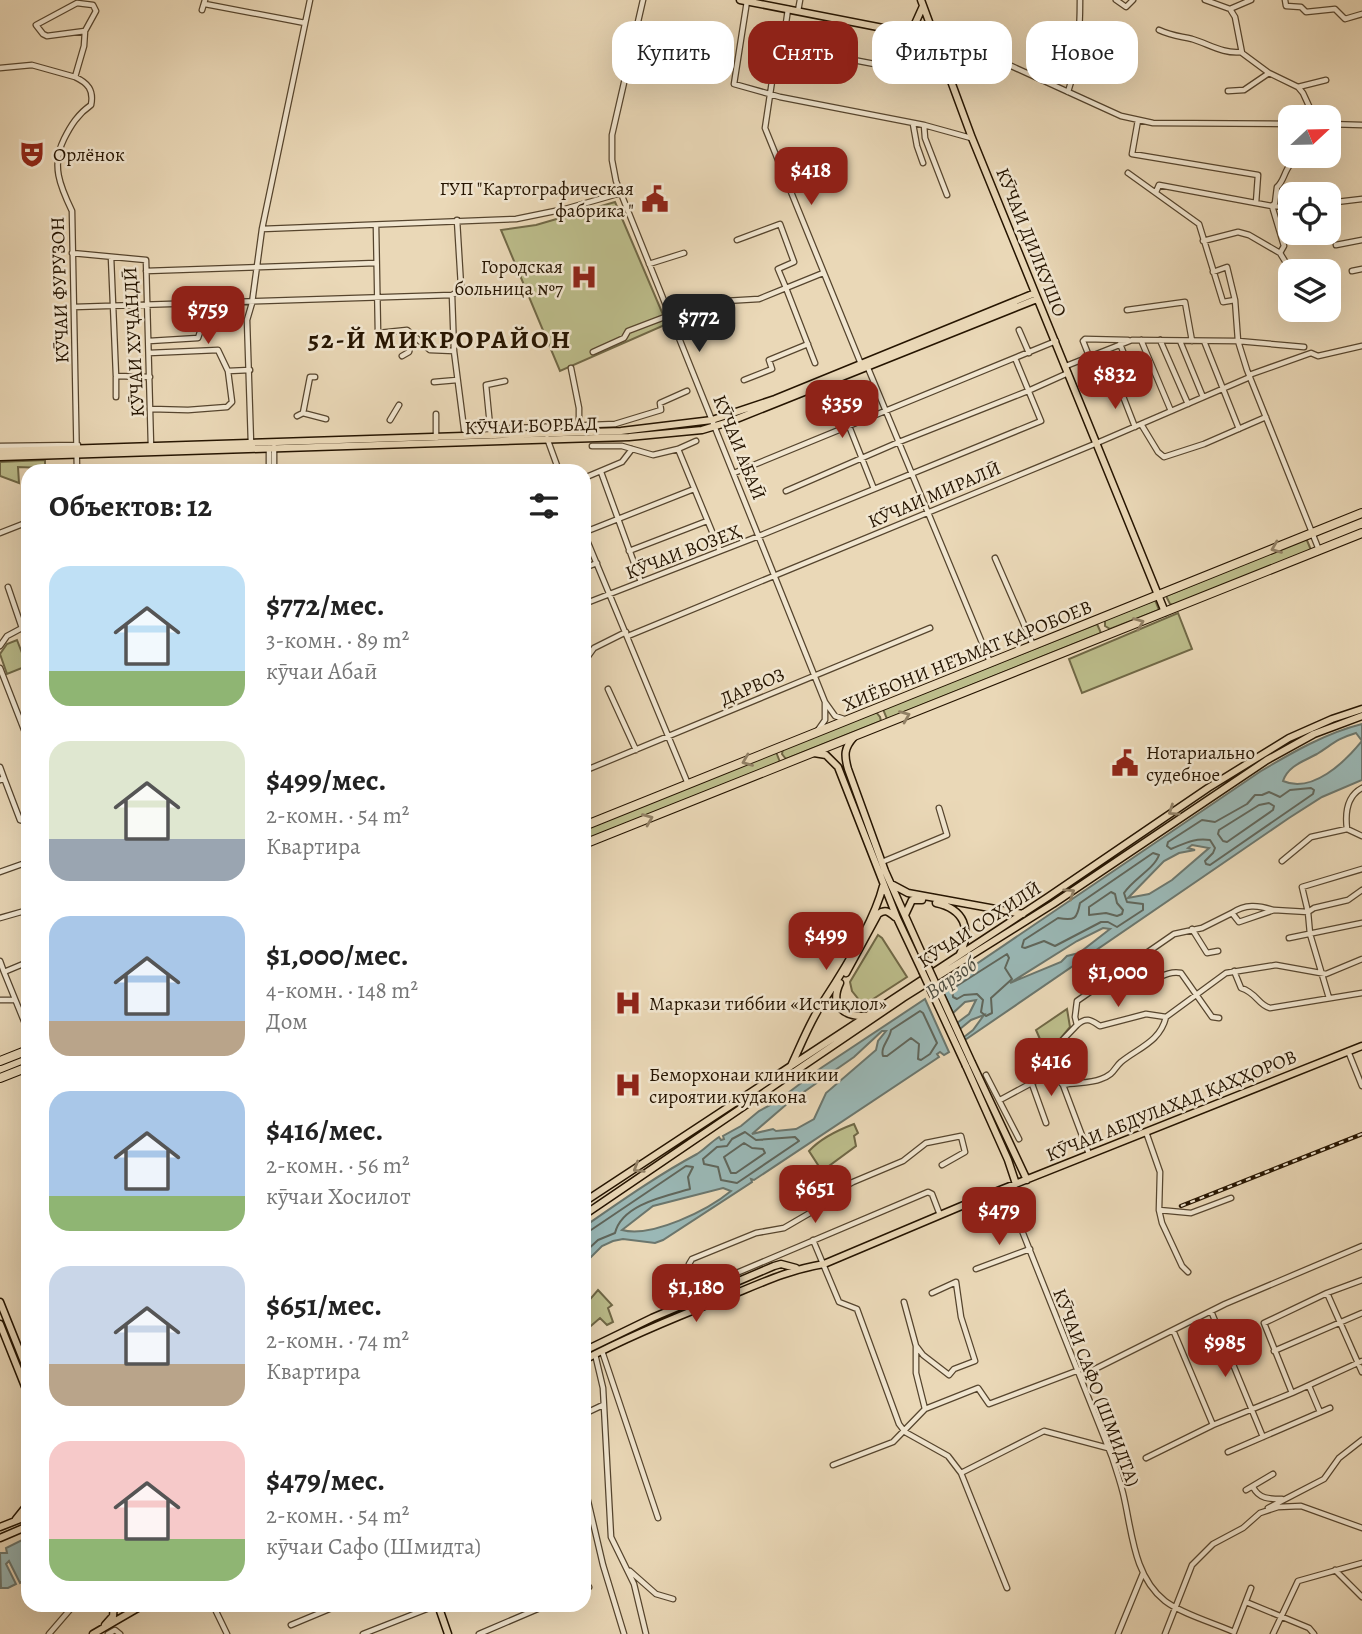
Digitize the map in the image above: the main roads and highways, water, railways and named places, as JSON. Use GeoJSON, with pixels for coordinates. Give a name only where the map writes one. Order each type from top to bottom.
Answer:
{"type":"FeatureCollection","features":[{"type":"Feature","properties":{"kind":"highway","name":"ХИЁБОНИ НЕЪМАТ ҚАРОБОЕВ"},"geometry":{"type":"LineString","coordinates":[[591,823],[1362,513]]}},
{"type":"Feature","properties":{"kind":"highway","name":"ХИЁБОНИ НЕЪМАТ ҚАРОБОЕВ"},"geometry":{"type":"LineString","coordinates":[[591,841],[1362,533]]}},
{"type":"Feature","properties":{"kind":"highway"},"geometry":{"type":"LineString","coordinates":[[1105,617],[1100,626],[1112,633]]}},
{"type":"Feature","properties":{"kind":"highway"},"geometry":{"type":"LineString","coordinates":[[875,709],[883,713],[883,725]]}},
{"type":"Feature","properties":{"kind":"highway"},"geometry":{"type":"LineString","coordinates":[[781,747],[780,759],[789,763]]}},
{"type":"Feature","properties":{"kind":"highway"},"geometry":{"type":"LineString","coordinates":[[0,1061],[21,1053]]}},
{"type":"Feature","properties":{"kind":"highway"},"geometry":{"type":"LineString","coordinates":[[0,1078],[21,1070]]}},
{"type":"Feature","properties":{"kind":"main road"},"geometry":{"type":"LineString","coordinates":[[743,1],[872,27]]}},
{"type":"Feature","properties":{"kind":"main road"},"geometry":{"type":"LineString","coordinates":[[916,21],[922,3]]}},
{"type":"Feature","properties":{"kind":"main road","name":"КӮЧАИ ДИЛКУШО"},"geometry":{"type":"LineString","coordinates":[[922,3],[928,21]]}},
{"type":"Feature","properties":{"kind":"main road","name":"КӮЧАИ ДИЛКУШО"},"geometry":{"type":"LineString","coordinates":[[951,84],[1166,612]]}},
{"type":"Feature","properties":{"kind":"main road","name":"КӮЧАИ БОРБАД"},"geometry":{"type":"LineString","coordinates":[[0,454],[78,449],[151,450],[547,437],[629,438],[702,430],[1036,296]]}},
{"type":"Feature","properties":{"kind":"main road","name":"КӮЧАИ БОРБАД"},"geometry":{"type":"LineString","coordinates":[[151,450],[436,438],[491,432],[547,437],[579,429],[621,431],[713,424],[832,383],[1036,296]]}},
{"type":"Feature","properties":{"kind":"main road","name":"КӮЧАИ СОҲИЛӢ"},"geometry":{"type":"LineString","coordinates":[[591,1198],[1023,914],[1208,788],[1289,738],[1362,709]]}},
{"type":"Feature","properties":{"kind":"main road"},"geometry":{"type":"LineString","coordinates":[[592,1210],[903,998],[1053,904],[1287,747],[1325,729],[1362,716]]}},
{"type":"Feature","properties":{"kind":"main road"},"geometry":{"type":"LineString","coordinates":[[790,1068],[887,883],[844,756],[845,748],[854,737]]}},
{"type":"Feature","properties":{"kind":"main road"},"geometry":{"type":"LineString","coordinates":[[812,753],[826,755],[838,767],[901,917],[969,1065],[1027,1180]]}},
{"type":"Feature","properties":{"kind":"main road"},"geometry":{"type":"LineString","coordinates":[[1140,833],[1139,837],[1146,841]]}},
{"type":"Feature","properties":{"kind":"main road"},"geometry":{"type":"LineString","coordinates":[[1123,845],[1129,853]]}},
{"type":"Feature","properties":{"kind":"main road"},"geometry":{"type":"LineString","coordinates":[[887,883],[908,893],[1023,914]]}},
{"type":"Feature","properties":{"kind":"main road"},"geometry":{"type":"LineString","coordinates":[[901,917],[914,898],[949,906],[959,915],[967,933],[960,954]]}},
{"type":"Feature","properties":{"kind":"main road"},"geometry":{"type":"LineString","coordinates":[[868,1016],[844,1013],[836,998],[838,988],[878,914],[888,911],[901,917]]}},
{"type":"Feature","properties":{"kind":"main road","name":"КӮЧАИ АБДУЛАҲАД ҚАҲҲОРОВ"},"geometry":{"type":"LineString","coordinates":[[591,1356],[702,1306],[798,1268],[824,1264],[1005,1188],[1362,1046]]}},
{"type":"Feature","properties":{"kind":"main road"},"geometry":{"type":"LineString","coordinates":[[969,1065],[1016,1184]]}},
{"type":"Feature","properties":{"kind":"main road","name":"КӮЧАИ АБДУЛАҲАД ҚАҲҲОРОВ"},"geometry":{"type":"LineString","coordinates":[[591,1348],[628,1329],[781,1264],[798,1268]]}},
{"type":"Feature","properties":{"kind":"main road"},"geometry":{"type":"LineString","coordinates":[[0,1302],[21,1354]]}},
{"type":"Feature","properties":{"kind":"main road"},"geometry":{"type":"LineString","coordinates":[[0,1324],[21,1376]]}},
{"type":"Feature","properties":{"kind":"main road"},"geometry":{"type":"LineString","coordinates":[[10,1523],[21,1511]]}},
{"type":"Feature","properties":{"kind":"main road"},"geometry":{"type":"LineString","coordinates":[[0,1527],[21,1519]]}},
{"type":"Feature","properties":{"kind":"main road"},"geometry":{"type":"LineString","coordinates":[[0,1538],[21,1529]]}},
{"type":"Feature","properties":{"kind":"main road"},"geometry":{"type":"LineString","coordinates":[[96,1632],[115,1612]]}},
{"type":"Feature","properties":{"kind":"main road"},"geometry":{"type":"LineString","coordinates":[[113,1623],[116,1612]]}},
{"type":"Feature","properties":{"kind":"main road"},"geometry":{"type":"LineString","coordinates":[[96,1632],[130,1612]]}},
{"type":"Feature","properties":{"kind":"main road"},"geometry":{"type":"LineString","coordinates":[[440,1612],[448,1634]]}},
{"type":"Feature","properties":{"kind":"water"},"geometry":{"type":"Polygon","coordinates":[[[1362,724],[1362,741],[1362,780],[1322,797],[1289,818],[965,1040],[964,1037],[984,1015],[971,1020],[960,1029],[957,1023],[969,1014],[976,1000],[965,1002],[953,1013],[941,988],[1261,771],[1310,744],[1362,724]],[[1356,733],[1297,764],[1283,781],[1294,784],[1316,780],[1327,774],[1362,741],[1356,733]],[[1192,845],[1188,848],[1195,850],[1179,853],[1164,861],[1128,898],[1149,894],[1172,880],[1209,848],[1192,845]],[[1103,928],[1010,983],[1079,953],[1110,929],[1103,928]]]}},
{"type":"Feature","properties":{"kind":"water"},"geometry":{"type":"Polygon","coordinates":[[[925,999],[949,1052],[944,1055],[940,1052],[937,1054],[939,1057],[754,1180],[751,1179],[752,1182],[663,1240],[655,1243],[623,1239],[613,1241],[602,1246],[591,1257],[591,1222],[719,1137],[724,1139],[723,1136],[776,1102],[821,1068],[925,999]],[[882,1031],[854,1057],[788,1103],[752,1134],[773,1129],[796,1129],[814,1119],[826,1093],[876,1050],[878,1041],[886,1031],[882,1031]],[[723,1188],[653,1206],[622,1230],[648,1230],[679,1221],[731,1191],[723,1188]]]}},
{"type":"Feature","properties":{"kind":"water"},"geometry":{"type":"Polygon","coordinates":[[[21,1540],[21,1582],[9,1561],[6,1564],[16,1584],[1,1588],[0,1553],[7,1553],[6,1548],[21,1540]]]}},
{"type":"Feature","properties":{"kind":"railway"},"geometry":{"type":"LineString","coordinates":[[1181,1206],[1362,1134]]}},
{"type":"Feature","properties":{"kind":"place","name":"Орлёнок"},"geometry":{"type":"Point","coordinates":[32,154]}},
{"type":"Feature","properties":{"kind":"place","name":"ГУП \"Картографическая фабрика \""},"geometry":{"type":"Point","coordinates":[655,199]}},
{"type":"Feature","properties":{"kind":"place","name":"Городская больница №7"},"geometry":{"type":"Point","coordinates":[584,277]}},
{"type":"Feature","properties":{"kind":"place","name":"Нотариально судебное"},"geometry":{"type":"Point","coordinates":[1125,763]}},
{"type":"Feature","properties":{"kind":"place","name":"Маркази тиббии «Истиқлол»"},"geometry":{"type":"Point","coordinates":[628,1003]}},
{"type":"Feature","properties":{"kind":"place","name":"Беморхонаи клиникии сироятии кудакона"},"geometry":{"type":"Point","coordinates":[628,1085]}},
{"type":"Feature","properties":{"kind":"district","name":"52-Й МИКРОРАЙОН"},"geometry":{"type":"Point","coordinates":[440,339]}},
{"type":"Feature","properties":{"kind":"water label","name":"Варзоб"},"geometry":{"type":"Point","coordinates":[951,978]}}]}
